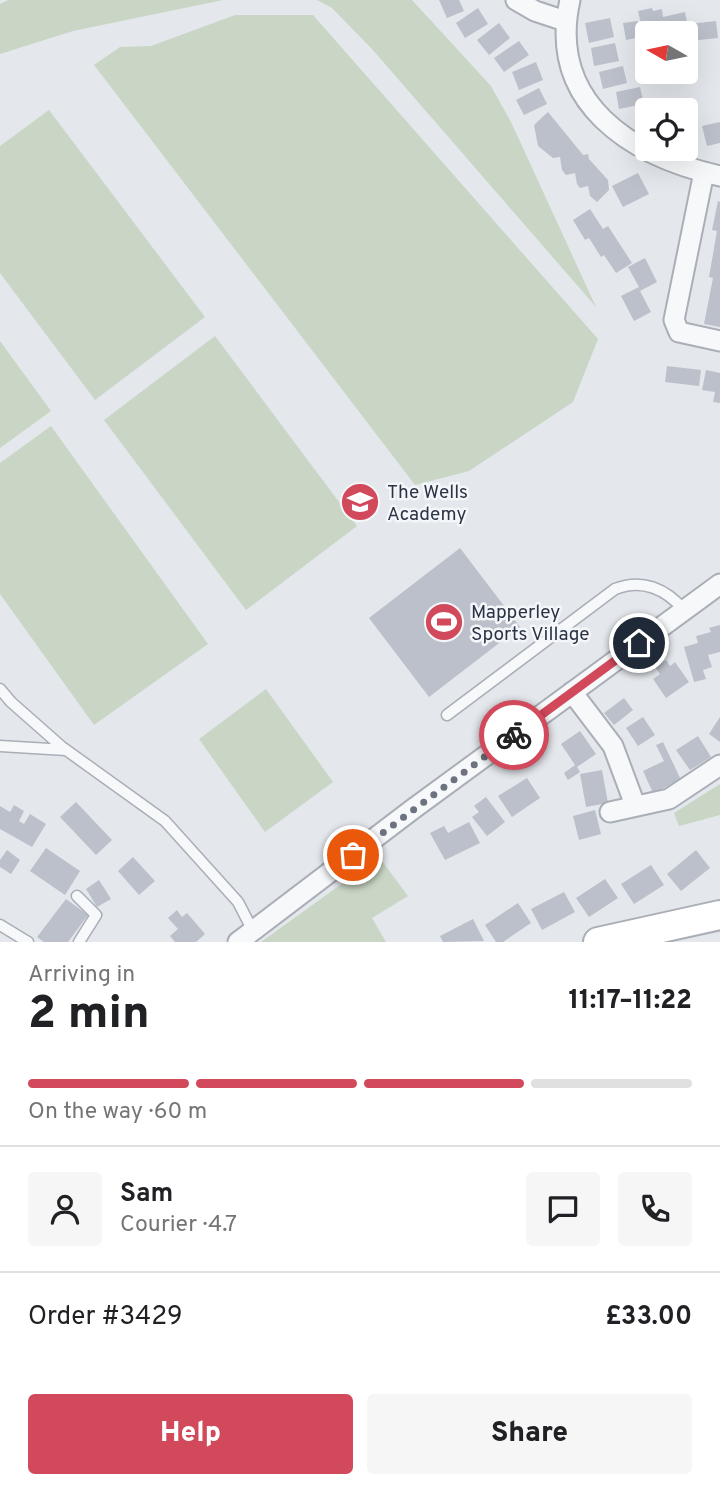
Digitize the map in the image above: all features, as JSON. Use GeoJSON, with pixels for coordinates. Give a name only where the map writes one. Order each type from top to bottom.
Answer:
{"type":"FeatureCollection","features":[{"type":"Feature","properties":{"kind":"street"},"geometry":{"type":"LineString","coordinates":[[516,0],[535,11],[565,21]]}},
{"type":"Feature","properties":{"kind":"street"},"geometry":{"type":"LineString","coordinates":[[570,0],[565,21],[566,49],[576,85],[600,118],[630,142],[682,166],[712,174],[674,320],[679,332],[720,341]]}},
{"type":"Feature","properties":{"kind":"street"},"geometry":{"type":"LineString","coordinates":[[246,936],[720,584]]}},
{"type":"Feature","properties":{"kind":"street"},"geometry":{"type":"LineString","coordinates":[[572,692],[613,746],[635,805]]}},
{"type":"Feature","properties":{"kind":"street"},"geometry":{"type":"LineString","coordinates":[[610,813],[669,799],[720,765]]}},
{"type":"Feature","properties":{"kind":"street"},"geometry":{"type":"LineString","coordinates":[[598,942],[720,915]]}},
{"type":"Feature","properties":{"kind":"lane"},"geometry":{"type":"LineString","coordinates":[[447,715],[615,589],[639,583],[655,587],[672,596],[684,610]]}},
{"type":"Feature","properties":{"kind":"lane"},"geometry":{"type":"LineString","coordinates":[[0,689],[66,750],[165,821],[238,902],[246,936]]}},
{"type":"Feature","properties":{"kind":"lane"},"geometry":{"type":"LineString","coordinates":[[0,746],[66,750]]}},
{"type":"Feature","properties":{"kind":"lane"},"geometry":{"type":"LineString","coordinates":[[77,896],[96,915],[79,942]]}},
{"type":"Feature","properties":{"kind":"lane"},"geometry":{"type":"LineString","coordinates":[[0,925],[28,942]]}},
{"type":"Feature","properties":{"kind":"green space"},"geometry":{"type":"Polygon","coordinates":[[[8,0],[223,0],[73,31],[0,54],[0,4],[8,0]]]}},
{"type":"Feature","properties":{"kind":"green space"},"geometry":{"type":"Polygon","coordinates":[[[317,0],[412,0],[491,86],[511,122],[596,307],[372,49],[332,8],[317,0]]]}},
{"type":"Feature","properties":{"kind":"green space"},"geometry":{"type":"Polygon","coordinates":[[[235,15],[313,15],[598,339],[573,402],[469,471],[415,485],[94,65],[120,47],[151,46],[235,15]]]}},
{"type":"Feature","properties":{"kind":"green space"},"geometry":{"type":"Polygon","coordinates":[[[49,110],[205,317],[95,400],[0,273],[0,146],[49,110]]]}},
{"type":"Feature","properties":{"kind":"green space"},"geometry":{"type":"Polygon","coordinates":[[[215,336],[357,526],[246,610],[104,420],[215,336]]]}},
{"type":"Feature","properties":{"kind":"green space"},"geometry":{"type":"Polygon","coordinates":[[[0,341],[51,411],[0,448],[0,341]]]}},
{"type":"Feature","properties":{"kind":"green space"},"geometry":{"type":"Polygon","coordinates":[[[51,426],[208,644],[94,725],[0,594],[0,463],[51,426]]]}},
{"type":"Feature","properties":{"kind":"green space"},"geometry":{"type":"Polygon","coordinates":[[[266,689],[333,782],[265,832],[199,739],[266,689]]]}},
{"type":"Feature","properties":{"kind":"green space"},"geometry":{"type":"Polygon","coordinates":[[[720,784],[720,815],[679,826],[674,813],[720,784]]]}},
{"type":"Feature","properties":{"kind":"green space"},"geometry":{"type":"Polygon","coordinates":[[[379,857],[408,896],[372,918],[386,942],[261,942],[379,857]]]}},
{"type":"Feature","properties":{"kind":"building"},"geometry":{"type":"Polygon","coordinates":[[[439,0],[459,0],[464,11],[447,18],[439,0]]]}},
{"type":"Feature","properties":{"kind":"building"},"geometry":{"type":"Polygon","coordinates":[[[478,8],[488,24],[465,38],[456,23],[478,8]]]}},
{"type":"Feature","properties":{"kind":"building"},"geometry":{"type":"Polygon","coordinates":[[[662,9],[663,17],[685,12],[687,21],[640,21],[638,11],[662,9]]]}},
{"type":"Feature","properties":{"kind":"building"},"geometry":{"type":"Polygon","coordinates":[[[610,18],[614,37],[589,43],[585,23],[610,18]]]}},
{"type":"Feature","properties":{"kind":"building"},"geometry":{"type":"Polygon","coordinates":[[[635,21],[635,38],[626,40],[623,23],[635,21]]]}},
{"type":"Feature","properties":{"kind":"building"},"geometry":{"type":"Polygon","coordinates":[[[716,21],[718,38],[698,40],[698,23],[716,21]]]}},
{"type":"Feature","properties":{"kind":"building"},"geometry":{"type":"Polygon","coordinates":[[[499,23],[510,38],[489,55],[477,40],[499,23]]]}},
{"type":"Feature","properties":{"kind":"building"},"geometry":{"type":"Polygon","coordinates":[[[519,41],[529,55],[504,72],[494,58],[519,41]]]}},
{"type":"Feature","properties":{"kind":"building"},"geometry":{"type":"Polygon","coordinates":[[[615,43],[619,61],[594,66],[591,48],[615,43]]]}},
{"type":"Feature","properties":{"kind":"building"},"geometry":{"type":"Polygon","coordinates":[[[536,62],[543,80],[519,90],[512,72],[536,62]]]}},
{"type":"Feature","properties":{"kind":"building"},"geometry":{"type":"Polygon","coordinates":[[[623,66],[627,83],[603,89],[599,72],[623,66]]]}},
{"type":"Feature","properties":{"kind":"building"},"geometry":{"type":"Polygon","coordinates":[[[640,87],[643,98],[635,98],[635,106],[619,109],[616,92],[640,87]]]}},
{"type":"Feature","properties":{"kind":"building"},"geometry":{"type":"Polygon","coordinates":[[[539,88],[547,104],[524,115],[516,100],[539,88]]]}},
{"type":"Feature","properties":{"kind":"building"},"geometry":{"type":"Polygon","coordinates":[[[548,112],[583,155],[588,154],[589,159],[608,180],[609,190],[597,202],[590,196],[588,186],[580,188],[575,173],[566,175],[562,170],[560,157],[553,158],[538,146],[534,125],[548,112]]]}},
{"type":"Feature","properties":{"kind":"building"},"geometry":{"type":"Polygon","coordinates":[[[720,122],[720,143],[707,146],[702,126],[720,122]]]}},
{"type":"Feature","properties":{"kind":"building"},"geometry":{"type":"Polygon","coordinates":[[[638,173],[649,194],[623,207],[612,186],[638,173]]]}},
{"type":"Feature","properties":{"kind":"building"},"geometry":{"type":"Polygon","coordinates":[[[718,201],[720,327],[704,324],[713,278],[709,277],[717,231],[712,230],[718,201]]]}},
{"type":"Feature","properties":{"kind":"building"},"geometry":{"type":"Polygon","coordinates":[[[590,209],[603,229],[608,226],[632,263],[616,273],[604,255],[601,257],[589,238],[585,240],[573,220],[590,209]]]}},
{"type":"Feature","properties":{"kind":"building"},"geometry":{"type":"Polygon","coordinates":[[[645,258],[657,282],[640,291],[651,312],[634,321],[621,296],[639,287],[628,267],[645,258]]]}},
{"type":"Feature","properties":{"kind":"building"},"geometry":{"type":"Polygon","coordinates":[[[667,366],[701,370],[699,386],[665,382],[667,366]]]}},
{"type":"Feature","properties":{"kind":"building"},"geometry":{"type":"Polygon","coordinates":[[[706,370],[720,373],[720,403],[713,402],[715,392],[702,390],[706,370]]]}},
{"type":"Feature","properties":{"kind":"building","name":"Mapperley Sports Village"},"geometry":{"type":"Polygon","coordinates":[[[460,548],[520,627],[429,697],[369,618],[460,548]]]}},
{"type":"Feature","properties":{"kind":"building"},"geometry":{"type":"Polygon","coordinates":[[[720,625],[720,652],[708,655],[712,667],[703,670],[706,679],[694,682],[684,647],[698,643],[696,636],[711,632],[709,628],[720,625]]]}},
{"type":"Feature","properties":{"kind":"building"},"geometry":{"type":"Polygon","coordinates":[[[666,660],[670,666],[675,662],[689,682],[666,698],[653,679],[660,674],[655,667],[666,660]]]}},
{"type":"Feature","properties":{"kind":"building"},"geometry":{"type":"Polygon","coordinates":[[[624,698],[633,710],[614,725],[604,713],[624,698]]]}},
{"type":"Feature","properties":{"kind":"building"},"geometry":{"type":"Polygon","coordinates":[[[643,717],[655,735],[638,746],[626,728],[643,717]]]}},
{"type":"Feature","properties":{"kind":"building"},"geometry":{"type":"Polygon","coordinates":[[[720,717],[720,742],[709,734],[720,717]]]}},
{"type":"Feature","properties":{"kind":"building"},"geometry":{"type":"Polygon","coordinates":[[[580,731],[596,754],[577,767],[580,772],[568,780],[564,773],[575,765],[561,744],[580,731]]]}},
{"type":"Feature","properties":{"kind":"building"},"geometry":{"type":"Polygon","coordinates":[[[698,736],[711,757],[690,770],[676,750],[698,736]]]}},
{"type":"Feature","properties":{"kind":"building"},"geometry":{"type":"Polygon","coordinates":[[[663,742],[681,780],[653,793],[643,771],[664,761],[656,745],[663,742]]]}},
{"type":"Feature","properties":{"kind":"building"},"geometry":{"type":"Polygon","coordinates":[[[602,770],[608,803],[586,807],[580,774],[602,770]]]}},
{"type":"Feature","properties":{"kind":"building"},"geometry":{"type":"Polygon","coordinates":[[[527,778],[540,798],[512,817],[498,796],[527,778]]]}},
{"type":"Feature","properties":{"kind":"building"},"geometry":{"type":"Polygon","coordinates":[[[486,797],[505,822],[487,836],[472,817],[479,812],[474,806],[486,797]]]}},
{"type":"Feature","properties":{"kind":"building"},"geometry":{"type":"Polygon","coordinates":[[[76,802],[112,840],[96,855],[60,817],[76,802]]]}},
{"type":"Feature","properties":{"kind":"building"},"geometry":{"type":"Polygon","coordinates":[[[14,805],[24,811],[19,821],[24,824],[30,814],[46,824],[32,847],[0,829],[0,806],[10,812],[14,805]]]}},
{"type":"Feature","properties":{"kind":"building"},"geometry":{"type":"Polygon","coordinates":[[[595,810],[601,834],[579,840],[573,816],[595,810]]]}},
{"type":"Feature","properties":{"kind":"building"},"geometry":{"type":"Polygon","coordinates":[[[469,822],[480,843],[445,860],[430,833],[444,826],[448,833],[469,822]]]}},
{"type":"Feature","properties":{"kind":"building"},"geometry":{"type":"Polygon","coordinates":[[[46,848],[80,871],[65,895],[30,871],[46,848]]]}},
{"type":"Feature","properties":{"kind":"building"},"geometry":{"type":"Polygon","coordinates":[[[7,850],[20,860],[11,874],[0,867],[0,860],[7,850]]]}},
{"type":"Feature","properties":{"kind":"building"},"geometry":{"type":"Polygon","coordinates":[[[696,850],[710,868],[681,891],[667,874],[696,850]]]}},
{"type":"Feature","properties":{"kind":"building"},"geometry":{"type":"Polygon","coordinates":[[[133,857],[155,881],[139,895],[118,871],[133,857]]]}},
{"type":"Feature","properties":{"kind":"building"},"geometry":{"type":"Polygon","coordinates":[[[651,865],[664,885],[634,904],[621,884],[651,865]]]}},
{"type":"Feature","properties":{"kind":"building"},"geometry":{"type":"Polygon","coordinates":[[[605,879],[618,898],[589,917],[576,898],[605,879]]]}},
{"type":"Feature","properties":{"kind":"building"},"geometry":{"type":"Polygon","coordinates":[[[99,880],[111,899],[97,907],[86,889],[99,880]]]}},
{"type":"Feature","properties":{"kind":"building"},"geometry":{"type":"Polygon","coordinates":[[[564,892],[575,912],[542,930],[531,909],[564,892]]]}},
{"type":"Feature","properties":{"kind":"building"},"geometry":{"type":"Polygon","coordinates":[[[66,899],[88,915],[68,942],[44,942],[37,937],[66,899]]]}},
{"type":"Feature","properties":{"kind":"building"},"geometry":{"type":"Polygon","coordinates":[[[518,903],[531,923],[503,942],[496,942],[485,925],[518,903]]]}},
{"type":"Feature","properties":{"kind":"building"},"geometry":{"type":"Polygon","coordinates":[[[177,910],[182,917],[187,913],[205,934],[196,942],[175,942],[170,936],[178,929],[168,918],[177,910]]]}},
{"type":"Feature","properties":{"kind":"building"},"geometry":{"type":"Polygon","coordinates":[[[473,919],[484,941],[443,942],[440,936],[473,919]]]}},
{"type":"Feature","properties":{"kind":"way so far"},"geometry":{"type":"LineString","coordinates":[[353,855],[514,735]]}},
{"type":"Feature","properties":{"kind":"place","name":"The Wells Academy"},"geometry":{"type":"Point","coordinates":[360,502]}},
{"type":"Feature","properties":{"kind":"place","name":"Mapperley Sports Village"},"geometry":{"type":"Point","coordinates":[444,622]}},
{"type":"Feature","properties":{"kind":"route"},"geometry":{"type":"LineString","coordinates":[[514,735],[639,643]]}}]}
